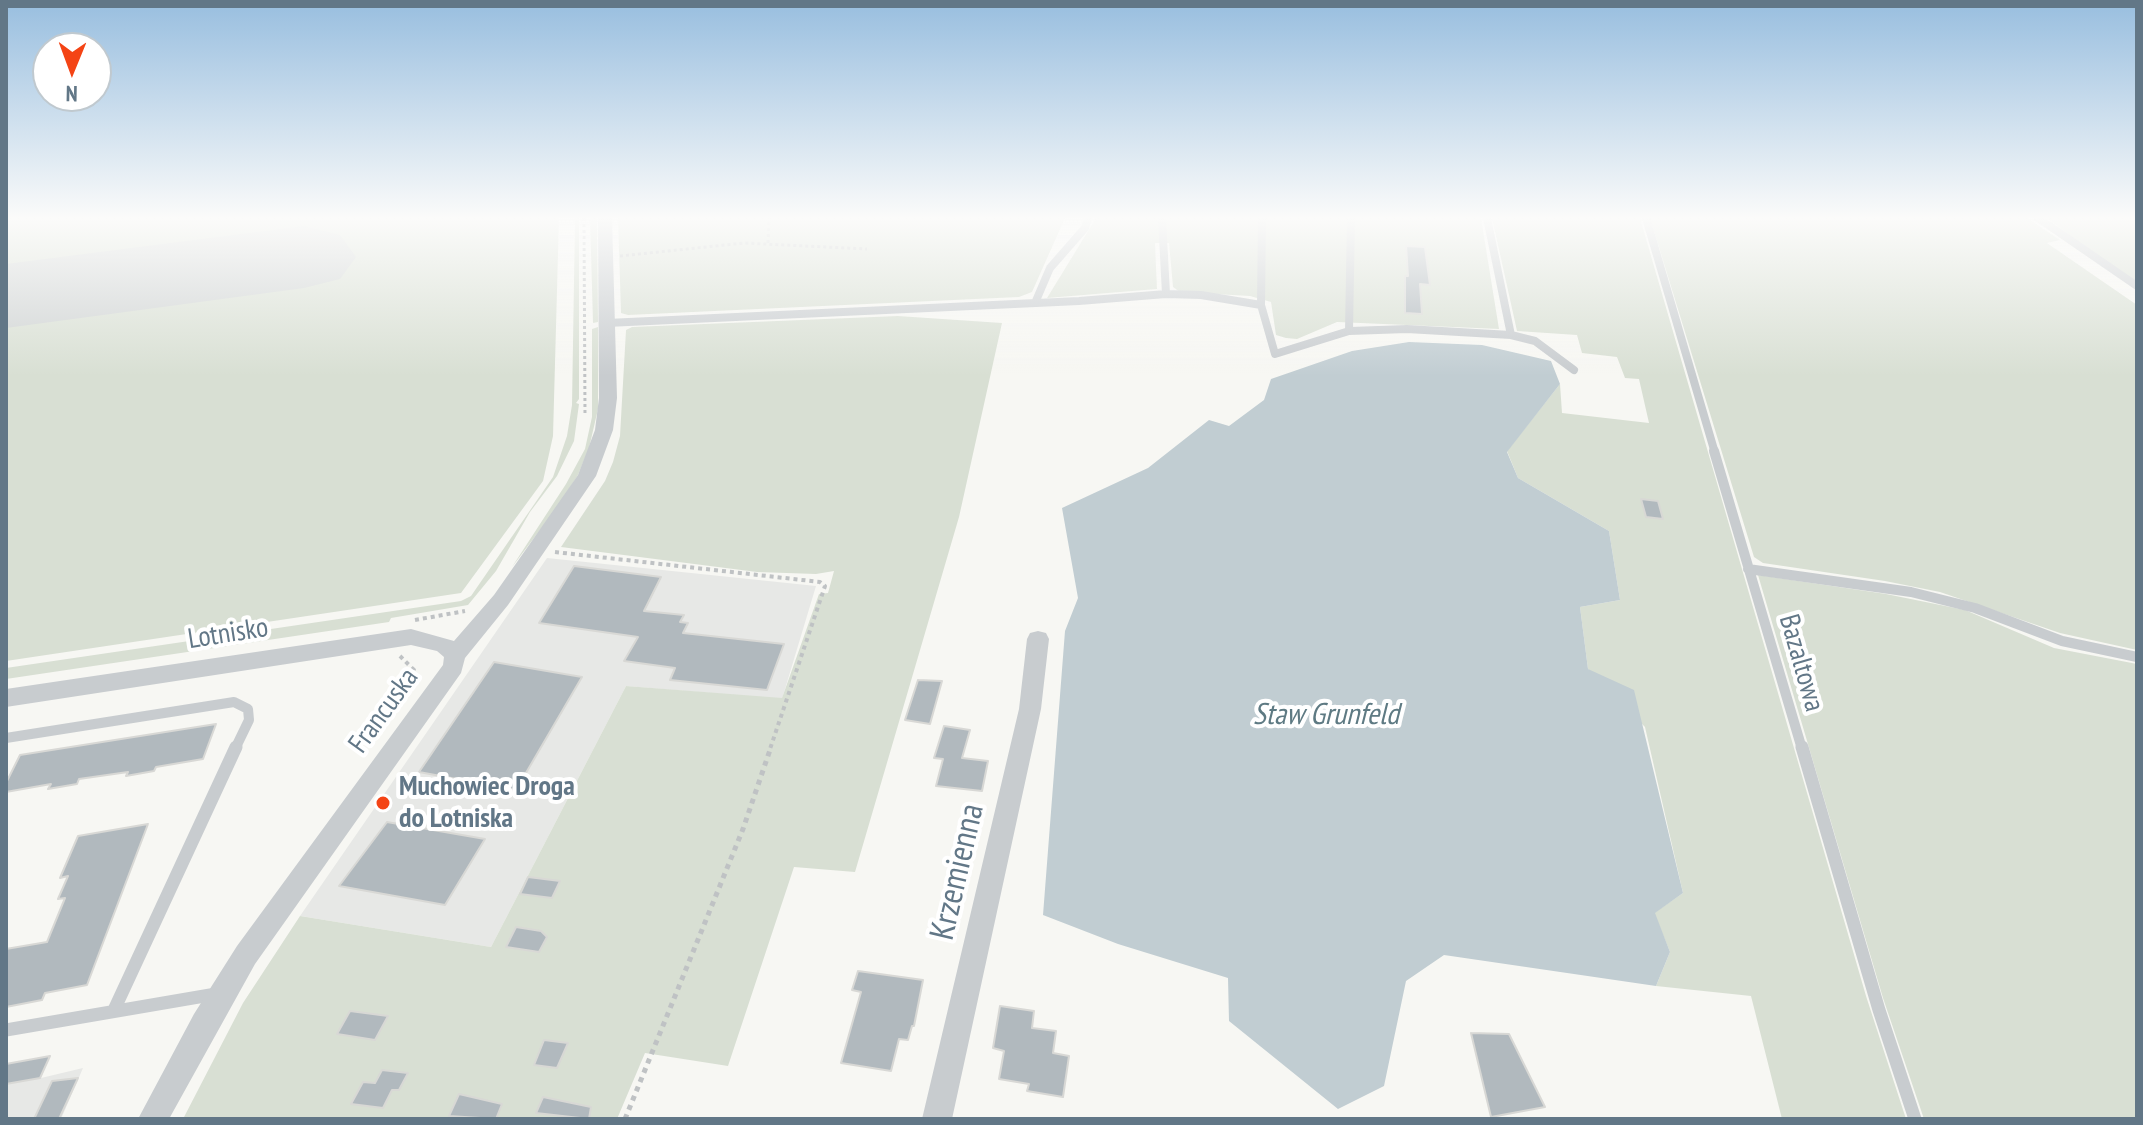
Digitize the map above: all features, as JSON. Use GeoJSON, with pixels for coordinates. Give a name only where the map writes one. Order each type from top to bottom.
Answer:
{"type":"FeatureCollection","features":[{"type":"Feature","properties":{"kind":"street","name":"Francuska"},"geometry":{"type":"LineString","coordinates":[[153,1119],[246,955],[453,667],[455,655],[487,619],[581,486],[601,441],[608,398],[606,270]]}},
{"type":"Feature","properties":{"kind":"street","name":"Lotnisko"},"geometry":{"type":"LineString","coordinates":[[6,698],[411,637],[444,644],[455,655]]}},
{"type":"Feature","properties":{"kind":"street","name":"Krzemienna"},"geometry":{"type":"LineString","coordinates":[[937,1119],[1030,709],[1038,639]]}},
{"type":"Feature","properties":{"kind":"lane"},"geometry":{"type":"LineString","coordinates":[[1035,303],[1049,270]]}},
{"type":"Feature","properties":{"kind":"lane"},"geometry":{"type":"LineString","coordinates":[[1165,270],[1166,294]]}},
{"type":"Feature","properties":{"kind":"lane"},"geometry":{"type":"LineString","coordinates":[[1261,270],[1261,305],[1275,354],[1349,331],[1407,329],[1511,335],[1535,341],[1574,370]]}},
{"type":"Feature","properties":{"kind":"lane"},"geometry":{"type":"LineString","coordinates":[[1349,331],[1350,270]]}},
{"type":"Feature","properties":{"kind":"lane"},"geometry":{"type":"LineString","coordinates":[[1498,270],[1511,335]]}},
{"type":"Feature","properties":{"kind":"lane","name":"Bazaltowa"},"geometry":{"type":"LineString","coordinates":[[1661,270],[1879,1010],[1915,1119]]}},
{"type":"Feature","properties":{"kind":"lane"},"geometry":{"type":"LineString","coordinates":[[2114,270],[2137,286]]}},
{"type":"Feature","properties":{"kind":"lane"},"geometry":{"type":"LineString","coordinates":[[607,323],[1166,294],[1237,299],[1261,305]]}},
{"type":"Feature","properties":{"kind":"lane"},"geometry":{"type":"LineString","coordinates":[[1748,569],[1911,592],[1975,608],[2062,641],[2137,657]]}},
{"type":"Feature","properties":{"kind":"lane"},"geometry":{"type":"LineString","coordinates":[[6,738],[234,702],[248,709],[249,720],[114,1010]]}},
{"type":"Feature","properties":{"kind":"lane"},"geometry":{"type":"LineString","coordinates":[[6,1030],[222,994]]}},
{"type":"Feature","properties":{"kind":"path"},"geometry":{"type":"LineString","coordinates":[[584,270],[584,424]]}},
{"type":"Feature","properties":{"kind":"path"},"geometry":{"type":"LineString","coordinates":[[537,550],[820,582],[825,586],[743,829],[625,1119]]}},
{"type":"Feature","properties":{"kind":"path"},"geometry":{"type":"LineString","coordinates":[[411,621],[471,609]]}},
{"type":"Feature","properties":{"kind":"shaded area"},"geometry":{"type":"Polygon","coordinates":[[[6,270],[558,270],[553,436],[543,481],[461,593],[6,661],[6,270]]]}},
{"type":"Feature","properties":{"kind":"shaded area"},"geometry":{"type":"Polygon","coordinates":[[[574,270],[579,270],[579,399],[576,403],[579,404],[574,441],[557,476],[530,512],[496,571],[468,605],[391,618],[389,622],[6,679],[6,668],[461,601],[471,596],[553,477],[567,436],[572,405],[574,270]]]}},
{"type":"Feature","properties":{"kind":"shaded area"},"geometry":{"type":"Polygon","coordinates":[[[592,270],[598,270],[598,322],[593,323],[592,270]]]}},
{"type":"Feature","properties":{"kind":"shaded area"},"geometry":{"type":"Polygon","coordinates":[[[620,270],[1042,270],[1032,292],[1019,297],[621,313],[620,270]]]}},
{"type":"Feature","properties":{"kind":"shaded area"},"geometry":{"type":"Polygon","coordinates":[[[1064,270],[1156,270],[1157,289],[1047,298],[1064,270]]]}},
{"type":"Feature","properties":{"kind":"shaded area"},"geometry":{"type":"Polygon","coordinates":[[[1172,270],[1490,270],[1499,329],[1337,322],[1297,339],[1286,338],[1276,335],[1271,302],[1250,296],[1180,292],[1173,287],[1172,270]]]}},
{"type":"Feature","properties":{"kind":"shaded area"},"geometry":{"type":"Polygon","coordinates":[[[1504,270],[1655,270],[1866,996],[1906,1119],[1782,1119],[1751,996],[1656,986],[1670,952],[1654,913],[1683,893],[1645,727],[1588,669],[1580,607],[1620,600],[1609,531],[1518,478],[1507,451],[1560,384],[1562,413],[1649,423],[1639,379],[1625,378],[1617,357],[1582,353],[1577,335],[1517,331],[1504,270]]]}},
{"type":"Feature","properties":{"kind":"shaded area"},"geometry":{"type":"Polygon","coordinates":[[[1666,270],[2087,270],[2137,305],[2137,650],[2060,633],[1940,592],[1763,563],[1754,557],[1666,270]]]}},
{"type":"Feature","properties":{"kind":"shaded area"},"geometry":{"type":"Polygon","coordinates":[[[2115,270],[2137,270],[2137,287],[2115,270]]]}},
{"type":"Feature","properties":{"kind":"shaded area"},"geometry":{"type":"Polygon","coordinates":[[[898,316],[1002,323],[959,517],[855,872],[794,867],[728,1066],[645,1053],[617,1119],[183,1119],[243,1003],[300,916],[491,947],[626,686],[782,698],[819,594],[828,593],[834,571],[816,574],[757,572],[561,547],[605,481],[613,462],[620,436],[626,330],[632,327],[898,316]]]}},
{"type":"Feature","properties":{"kind":"shaded area"},"geometry":{"type":"Polygon","coordinates":[[[598,327],[598,409],[589,448],[578,475],[559,505],[512,567],[585,449],[592,417],[592,329],[598,327]]]}},
{"type":"Feature","properties":{"kind":"shaded area"},"geometry":{"type":"Polygon","coordinates":[[[547,558],[816,586],[782,699],[626,686],[491,947],[300,916],[547,558]]]}},
{"type":"Feature","properties":{"kind":"shaded area"},"geometry":{"type":"Polygon","coordinates":[[[1758,575],[1886,594],[1965,610],[2054,648],[2137,664],[2137,1119],[1924,1119],[1883,998],[1758,575]]]}},
{"type":"Feature","properties":{"kind":"shaded area"},"geometry":{"type":"Polygon","coordinates":[[[50,1056],[41,1078],[83,1068],[61,1119],[6,1119],[6,1064],[50,1056]]]}},
{"type":"Feature","properties":{"kind":"water","name":"Staw Grunfeld"},"geometry":{"type":"Polygon","coordinates":[[[1409,342],[1482,345],[1551,361],[1560,384],[1507,452],[1518,478],[1609,531],[1620,600],[1580,607],[1588,669],[1634,690],[1683,893],[1655,913],[1670,952],[1656,986],[1444,955],[1406,981],[1384,1086],[1338,1109],[1229,1021],[1228,978],[1118,944],[1043,915],[1065,631],[1078,598],[1062,508],[1148,468],[1209,420],[1229,426],[1264,400],[1271,379],[1352,351],[1409,342]]]}},
{"type":"Feature","properties":{"kind":"building"},"geometry":{"type":"Polygon","coordinates":[[[1408,270],[1428,270],[1430,285],[1420,284],[1422,314],[1405,313],[1405,276],[1408,276],[1408,270]]]}},
{"type":"Feature","properties":{"kind":"building"},"geometry":{"type":"Polygon","coordinates":[[[1641,499],[1658,501],[1663,519],[1646,517],[1641,499]]]}},
{"type":"Feature","properties":{"kind":"building"},"geometry":{"type":"Polygon","coordinates":[[[574,566],[661,577],[644,611],[684,615],[680,622],[688,623],[683,633],[784,644],[767,690],[670,680],[675,668],[624,661],[638,637],[539,623],[574,566]]]}},
{"type":"Feature","properties":{"kind":"building"},"geometry":{"type":"Polygon","coordinates":[[[494,662],[582,677],[516,790],[419,772],[494,662]]]}},
{"type":"Feature","properties":{"kind":"building"},"geometry":{"type":"Polygon","coordinates":[[[918,680],[942,681],[930,724],[905,720],[918,680]]]}},
{"type":"Feature","properties":{"kind":"building"},"geometry":{"type":"Polygon","coordinates":[[[216,724],[203,759],[126,776],[128,772],[79,779],[77,784],[48,789],[51,784],[6,792],[6,783],[20,755],[216,724]]]}},
{"type":"Feature","properties":{"kind":"building"},"geometry":{"type":"Polygon","coordinates":[[[944,726],[970,730],[962,758],[988,761],[982,791],[936,786],[943,759],[934,758],[944,726]]]}},
{"type":"Feature","properties":{"kind":"building"},"geometry":{"type":"Polygon","coordinates":[[[387,822],[485,839],[445,905],[339,886],[387,822]]]}},
{"type":"Feature","properties":{"kind":"building"},"geometry":{"type":"Polygon","coordinates":[[[148,824],[87,985],[45,993],[42,1000],[6,1007],[6,949],[47,942],[65,898],[58,899],[68,876],[60,878],[78,836],[148,824]]]}},
{"type":"Feature","properties":{"kind":"building"},"geometry":{"type":"Polygon","coordinates":[[[528,877],[560,881],[552,898],[520,894],[528,877]]]}},
{"type":"Feature","properties":{"kind":"building"},"geometry":{"type":"Polygon","coordinates":[[[516,927],[541,931],[547,937],[539,952],[506,947],[516,927]]]}},
{"type":"Feature","properties":{"kind":"building"},"geometry":{"type":"Polygon","coordinates":[[[858,971],[923,980],[914,1026],[908,1040],[899,1039],[891,1071],[841,1063],[861,992],[852,990],[858,971]]]}},
{"type":"Feature","properties":{"kind":"building"},"geometry":{"type":"Polygon","coordinates":[[[1000,1006],[1034,1011],[1032,1028],[1056,1031],[1053,1053],[1069,1056],[1063,1097],[1027,1091],[1029,1084],[999,1079],[1004,1051],[993,1048],[1000,1006]]]}},
{"type":"Feature","properties":{"kind":"building"},"geometry":{"type":"Polygon","coordinates":[[[350,1011],[388,1016],[375,1040],[337,1034],[350,1011]]]}},
{"type":"Feature","properties":{"kind":"building"},"geometry":{"type":"Polygon","coordinates":[[[1471,1033],[1509,1034],[1545,1107],[1491,1117],[1471,1033]]]}},
{"type":"Feature","properties":{"kind":"building"},"geometry":{"type":"Polygon","coordinates":[[[544,1040],[568,1043],[557,1068],[534,1065],[544,1040]]]}},
{"type":"Feature","properties":{"kind":"building"},"geometry":{"type":"Polygon","coordinates":[[[50,1056],[40,1078],[6,1084],[6,1064],[50,1056]]]}},
{"type":"Feature","properties":{"kind":"building"},"geometry":{"type":"Polygon","coordinates":[[[382,1070],[408,1073],[399,1090],[392,1090],[383,1108],[351,1104],[363,1082],[375,1083],[382,1070]]]}},
{"type":"Feature","properties":{"kind":"building"},"geometry":{"type":"Polygon","coordinates":[[[78,1078],[59,1119],[34,1119],[52,1081],[78,1078]]]}},
{"type":"Feature","properties":{"kind":"building"},"geometry":{"type":"Polygon","coordinates":[[[459,1094],[502,1104],[496,1119],[449,1116],[459,1094]]]}},
{"type":"Feature","properties":{"kind":"building"},"geometry":{"type":"Polygon","coordinates":[[[543,1097],[591,1107],[589,1119],[536,1113],[543,1097]]]}},
{"type":"Feature","properties":{"kind":"runway"},"geometry":{"type":"LineString","coordinates":[[6,296],[201,270]]}},
{"type":"Feature","properties":{"kind":"place","name":"Muchowiec Droga do Lotniska"},"geometry":{"type":"Point","coordinates":[383,803]}}]}
